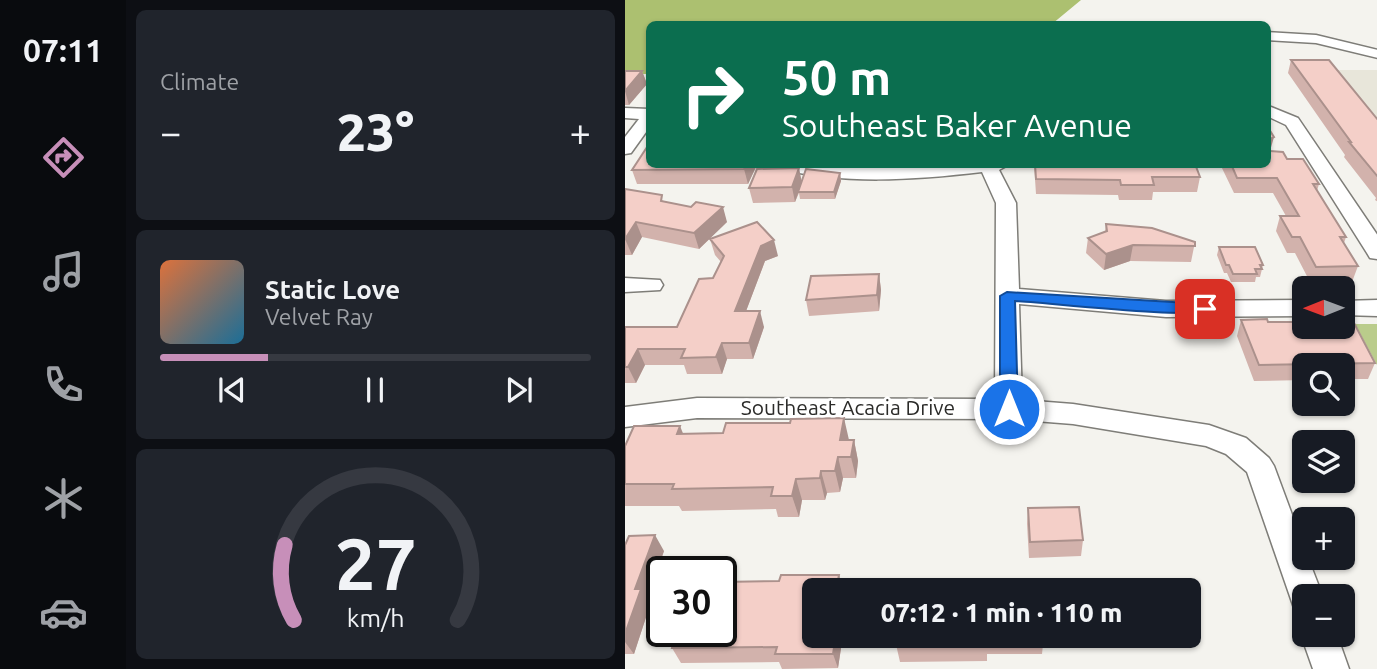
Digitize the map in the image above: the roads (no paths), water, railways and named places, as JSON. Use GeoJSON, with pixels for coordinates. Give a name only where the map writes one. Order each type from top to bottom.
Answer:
{"type":"FeatureCollection","features":[{"type":"Feature","properties":{"kind":"street"},"geometry":{"type":"LineString","coordinates":[[1271,36],[1316,39],[1377,54]]}},
{"type":"Feature","properties":{"kind":"street"},"geometry":{"type":"LineString","coordinates":[[1271,112],[1292,122],[1307,159],[1377,253]]}},
{"type":"Feature","properties":{"kind":"street"},"geometry":{"type":"LineString","coordinates":[[625,113],[646,115]]}},
{"type":"Feature","properties":{"kind":"street"},"geometry":{"type":"LineString","coordinates":[[625,149],[646,119]]}},
{"type":"Feature","properties":{"kind":"street"},"geometry":{"type":"LineString","coordinates":[[798,168],[820,173],[863,175],[920,174],[969,168]]}},
{"type":"Feature","properties":{"kind":"street"},"geometry":{"type":"LineString","coordinates":[[995,168],[1006,203],[1009,409]]}},
{"type":"Feature","properties":{"kind":"street"},"geometry":{"type":"LineString","coordinates":[[625,285],[652,285]]}},
{"type":"Feature","properties":{"kind":"street"},"geometry":{"type":"LineString","coordinates":[[1007,296],[1166,309],[1292,308]]}},
{"type":"Feature","properties":{"kind":"street"},"geometry":{"type":"LineString","coordinates":[[1355,308],[1377,308]]}},
{"type":"Feature","properties":{"kind":"street","name":"Southeast Acacia Drive"},"geometry":{"type":"LineString","coordinates":[[625,417],[697,408],[1009,409],[1073,414],[1209,436],[1236,446],[1259,466],[1301,584]]}},
{"type":"Feature","properties":{"kind":"street"},"geometry":{"type":"LineString","coordinates":[[1323,647],[1331,669]]}}]}
